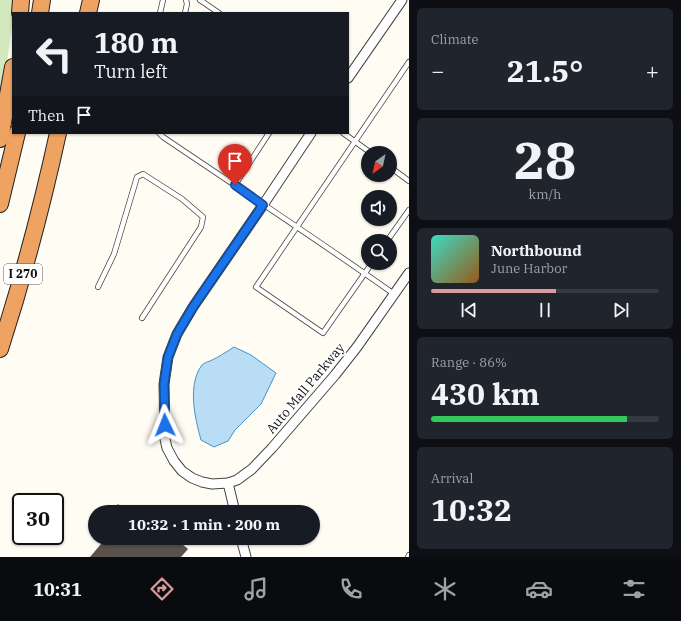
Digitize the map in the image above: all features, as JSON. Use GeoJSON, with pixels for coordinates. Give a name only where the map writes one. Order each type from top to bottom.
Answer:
{"type":"FeatureCollection","features":[{"type":"Feature","properties":{"kind":"highway"},"geometry":{"type":"LineString","coordinates":[[20,12],[21,0]]}},
{"type":"Feature","properties":{"kind":"highway"},"geometry":{"type":"LineString","coordinates":[[40,12],[42,0]]}},
{"type":"Feature","properties":{"kind":"highway"},"geometry":{"type":"LineString","coordinates":[[80,12],[82,0]]}},
{"type":"Feature","properties":{"kind":"highway"},"geometry":{"type":"LineString","coordinates":[[88,12],[91,0]]}},
{"type":"Feature","properties":{"kind":"highway"},"geometry":{"type":"LineString","coordinates":[[0,139],[12,73]]}},
{"type":"Feature","properties":{"kind":"highway"},"geometry":{"type":"LineString","coordinates":[[0,204],[18,134]]}},
{"type":"Feature","properties":{"kind":"highway","name":"I 270"},"geometry":{"type":"LineString","coordinates":[[0,349],[43,198],[58,134]]}},
{"type":"Feature","properties":{"kind":"street"},"geometry":{"type":"LineString","coordinates":[[349,77],[402,0]]}},
{"type":"Feature","properties":{"kind":"street"},"geometry":{"type":"LineString","coordinates":[[233,505],[228,483],[212,484],[192,478],[182,471],[174,461],[167,448],[165,438],[164,384],[168,357],[177,334],[193,307],[310,134]]}},
{"type":"Feature","properties":{"kind":"street","name":"Auto Mall Parkway"},"geometry":{"type":"LineString","coordinates":[[228,483],[237,480],[252,469],[335,375],[357,347],[409,273]]}},
{"type":"Feature","properties":{"kind":"street"},"geometry":{"type":"LineString","coordinates":[[243,545],[246,557]]}},
{"type":"Feature","properties":{"kind":"lane"},"geometry":{"type":"LineString","coordinates":[[160,12],[163,0]]}},
{"type":"Feature","properties":{"kind":"lane"},"geometry":{"type":"LineString","coordinates":[[185,12],[187,4],[186,0]]}},
{"type":"Feature","properties":{"kind":"lane"},"geometry":{"type":"LineString","coordinates":[[200,0],[218,12]]}},
{"type":"Feature","properties":{"kind":"lane"},"geometry":{"type":"LineString","coordinates":[[367,270],[323,332],[256,287],[409,62]]}},
{"type":"Feature","properties":{"kind":"lane"},"geometry":{"type":"LineString","coordinates":[[160,134],[263,205],[297,226],[394,294]]}},
{"type":"Feature","properties":{"kind":"lane"},"geometry":{"type":"LineString","coordinates":[[235,185],[268,134]]}},
{"type":"Feature","properties":{"kind":"lane"},"geometry":{"type":"LineString","coordinates":[[344,134],[361,146]]}},
{"type":"Feature","properties":{"kind":"lane"},"geometry":{"type":"LineString","coordinates":[[397,172],[409,180]]}},
{"type":"Feature","properties":{"kind":"lane"},"geometry":{"type":"LineString","coordinates":[[98,287],[114,254],[137,177],[144,174],[182,198],[203,217],[201,227],[142,318]]}},
{"type":"Feature","properties":{"kind":"lane"},"geometry":{"type":"LineString","coordinates":[[392,234],[409,210]]}},
{"type":"Feature","properties":{"kind":"green space"},"geometry":{"type":"Polygon","coordinates":[[[0,0],[16,0],[12,12],[12,26],[0,114],[0,0]]]}},
{"type":"Feature","properties":{"kind":"water"},"geometry":{"type":"Polygon","coordinates":[[[234,347],[251,355],[276,373],[261,404],[235,430],[228,441],[214,447],[201,440],[195,412],[195,382],[197,373],[202,365],[234,347]]]}},
{"type":"Feature","properties":{"kind":"building"},"geometry":{"type":"Polygon","coordinates":[[[100,545],[183,545],[188,549],[181,557],[90,557],[100,545]]]}},
{"type":"Feature","properties":{"kind":"route"},"geometry":{"type":"LineString","coordinates":[[165,425],[164,384],[168,357],[177,334],[193,307],[263,205],[235,185]]}}]}
